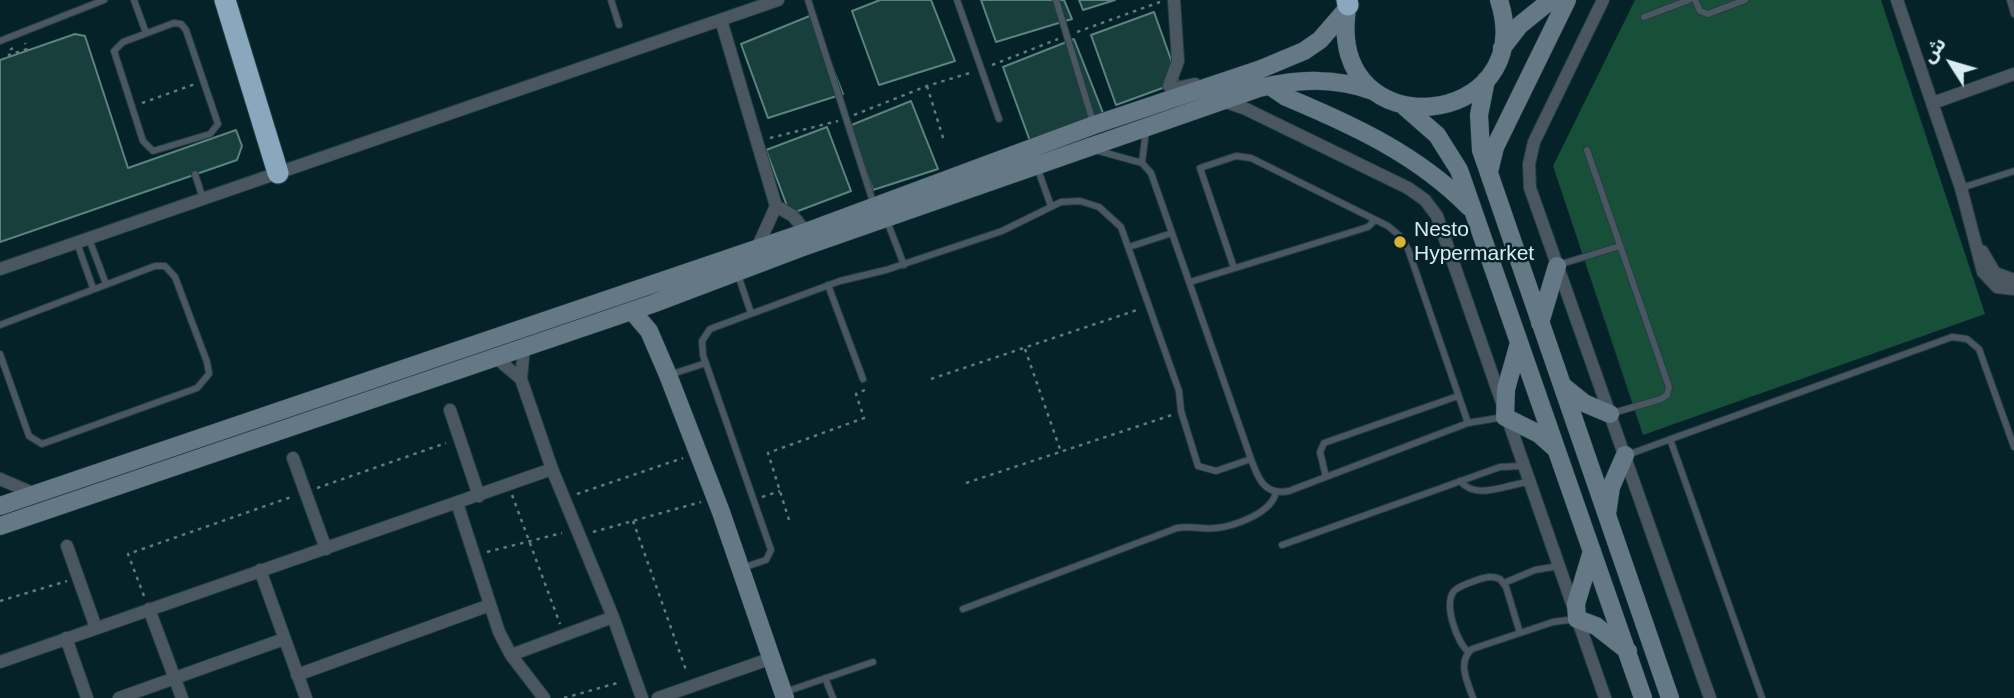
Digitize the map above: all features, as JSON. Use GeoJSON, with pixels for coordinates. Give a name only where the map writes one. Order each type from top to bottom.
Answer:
{"type":"FeatureCollection","features":[{"type":"Feature","properties":{"kind":"highway"},"geometry":{"type":"LineString","coordinates":[[225,0],[278,173]]}},
{"type":"Feature","properties":{"kind":"street"},"geometry":{"type":"LineString","coordinates":[[0,270],[778,0]]}},
{"type":"Feature","properties":{"kind":"street"},"geometry":{"type":"LineString","coordinates":[[1174,0],[1178,61],[1169,86],[1212,85]]}},
{"type":"Feature","properties":{"kind":"street"},"geometry":{"type":"LineString","coordinates":[[1499,0],[1504,30],[1502,48]]}},
{"type":"Feature","properties":{"kind":"street"},"geometry":{"type":"LineString","coordinates":[[1551,0],[1525,19],[1502,48],[1486,80],[1479,126],[1481,150],[1670,698]]}},
{"type":"Feature","properties":{"kind":"street"},"geometry":{"type":"LineString","coordinates":[[1489,172],[1494,147],[1567,0]]}},
{"type":"Feature","properties":{"kind":"street"},"geometry":{"type":"LineString","coordinates":[[1602,0],[1530,153],[1530,188],[1710,698]]}},
{"type":"Feature","properties":{"kind":"street"},"geometry":{"type":"LineString","coordinates":[[1897,0],[1961,188],[1986,278],[1997,287],[2014,289]]}},
{"type":"Feature","properties":{"kind":"street"},"geometry":{"type":"LineString","coordinates":[[0,526],[652,304],[737,271],[761,254],[806,232],[874,205],[1304,51],[1320,40],[1348,4]]}},
{"type":"Feature","properties":{"kind":"street"},"geometry":{"type":"LineString","coordinates":[[1348,4],[1344,28],[1352,63],[1373,91]]}},
{"type":"Feature","properties":{"kind":"street"},"geometry":{"type":"LineString","coordinates":[[720,20],[776,206],[761,254]]}},
{"type":"Feature","properties":{"kind":"street"},"geometry":{"type":"LineString","coordinates":[[1933,103],[2014,74]]}},
{"type":"Feature","properties":{"kind":"street"},"geometry":{"type":"LineString","coordinates":[[0,506],[761,254],[886,220],[1036,165],[1270,86],[1306,80],[1338,81],[1373,91],[1405,107],[1427,125],[1445,146],[1459,170],[1643,698]]}},
{"type":"Feature","properties":{"kind":"street"},"geometry":{"type":"LineString","coordinates":[[1405,107],[1441,108],[1466,97],[1486,80]]}},
{"type":"Feature","properties":{"kind":"street"},"geometry":{"type":"LineString","coordinates":[[1270,86],[1286,97],[1408,155],[1444,182],[1474,212]]}},
{"type":"Feature","properties":{"kind":"street"},"geometry":{"type":"LineString","coordinates":[[1223,101],[1247,109],[1408,188],[1431,207],[1441,225],[1605,698]]}},
{"type":"Feature","properties":{"kind":"street"},"geometry":{"type":"LineString","coordinates":[[776,206],[793,216],[806,232]]}},
{"type":"Feature","properties":{"kind":"street"},"geometry":{"type":"LineString","coordinates":[[1976,239],[1992,268],[2000,276],[2014,280]]}},
{"type":"Feature","properties":{"kind":"street"},"geometry":{"type":"LineString","coordinates":[[1540,323],[1557,265]]}},
{"type":"Feature","properties":{"kind":"street"},"geometry":{"type":"LineString","coordinates":[[649,331],[652,304]]}},
{"type":"Feature","properties":{"kind":"street"},"geometry":{"type":"LineString","coordinates":[[632,311],[649,331],[668,375],[721,512],[785,695]]}},
{"type":"Feature","properties":{"kind":"street"},"geometry":{"type":"LineString","coordinates":[[1506,417],[1506,389],[1519,343]]}},
{"type":"Feature","properties":{"kind":"street"},"geometry":{"type":"LineString","coordinates":[[524,347],[521,379],[552,469],[613,617],[642,698]]}},
{"type":"Feature","properties":{"kind":"street"},"geometry":{"type":"LineString","coordinates":[[495,358],[521,379]]}},
{"type":"Feature","properties":{"kind":"street"},"geometry":{"type":"LineString","coordinates":[[1562,386],[1584,403],[1610,414]]}},
{"type":"Feature","properties":{"kind":"street"},"geometry":{"type":"LineString","coordinates":[[450,410],[457,439],[479,496]]}},
{"type":"Feature","properties":{"kind":"street"},"geometry":{"type":"LineString","coordinates":[[1506,417],[1539,434],[1556,449]]}},
{"type":"Feature","properties":{"kind":"street"},"geometry":{"type":"LineString","coordinates":[[1607,521],[1611,486],[1626,455]]}},
{"type":"Feature","properties":{"kind":"street"},"geometry":{"type":"LineString","coordinates":[[293,458],[326,549]]}},
{"type":"Feature","properties":{"kind":"street"},"geometry":{"type":"LineString","coordinates":[[0,662],[552,469]]}},
{"type":"Feature","properties":{"kind":"street"},"geometry":{"type":"LineString","coordinates":[[0,479],[35,494]]}},
{"type":"Feature","properties":{"kind":"street"},"geometry":{"type":"LineString","coordinates":[[457,503],[499,632],[511,655],[544,698]]}},
{"type":"Feature","properties":{"kind":"street"},"geometry":{"type":"LineString","coordinates":[[67,546],[96,628]]}},
{"type":"Feature","properties":{"kind":"street"},"geometry":{"type":"LineString","coordinates":[[1577,619],[1576,604],[1592,551]]}},
{"type":"Feature","properties":{"kind":"street"},"geometry":{"type":"LineString","coordinates":[[260,570],[306,698]]}},
{"type":"Feature","properties":{"kind":"street"},"geometry":{"type":"LineString","coordinates":[[297,675],[490,604]]}},
{"type":"Feature","properties":{"kind":"street"},"geometry":{"type":"LineString","coordinates":[[149,609],[182,698]]}},
{"type":"Feature","properties":{"kind":"street"},"geometry":{"type":"LineString","coordinates":[[511,655],[613,617]]}},
{"type":"Feature","properties":{"kind":"street"},"geometry":{"type":"LineString","coordinates":[[1577,619],[1596,626],[1628,651]]}},
{"type":"Feature","properties":{"kind":"street"},"geometry":{"type":"LineString","coordinates":[[66,638],[87,698]]}},
{"type":"Feature","properties":{"kind":"street"},"geometry":{"type":"LineString","coordinates":[[119,698],[284,639]]}},
{"type":"Feature","properties":{"kind":"street"},"geometry":{"type":"LineString","coordinates":[[658,698],[772,658]]}},
{"type":"Feature","properties":{"kind":"lane"},"geometry":{"type":"LineString","coordinates":[[0,41],[104,0]]}},
{"type":"Feature","properties":{"kind":"lane"},"geometry":{"type":"LineString","coordinates":[[134,0],[146,33]]}},
{"type":"Feature","properties":{"kind":"lane"},"geometry":{"type":"LineString","coordinates":[[611,0],[619,25]]}},
{"type":"Feature","properties":{"kind":"lane"},"geometry":{"type":"LineString","coordinates":[[808,0],[844,120],[874,205]]}},
{"type":"Feature","properties":{"kind":"lane"},"geometry":{"type":"LineString","coordinates":[[957,0],[999,119]]}},
{"type":"Feature","properties":{"kind":"lane"},"geometry":{"type":"LineString","coordinates":[[1056,0],[1094,125]]}},
{"type":"Feature","properties":{"kind":"lane"},"geometry":{"type":"LineString","coordinates":[[1644,16],[1689,0]]}},
{"type":"Feature","properties":{"kind":"lane"},"geometry":{"type":"LineString","coordinates":[[1695,0],[1700,11],[1707,15],[1745,0]]}},
{"type":"Feature","properties":{"kind":"lane"},"geometry":{"type":"LineString","coordinates":[[2010,0],[2014,14]]}},
{"type":"Feature","properties":{"kind":"lane"},"geometry":{"type":"LineString","coordinates":[[174,23],[181,24],[204,80],[218,124],[210,134],[185,145],[158,152],[149,149],[114,51],[118,44],[174,23]]}},
{"type":"Feature","properties":{"kind":"lane"},"geometry":{"type":"LineString","coordinates":[[1142,163],[1146,127]]}},
{"type":"Feature","properties":{"kind":"lane"},"geometry":{"type":"LineString","coordinates":[[1088,149],[1142,163],[1151,173],[1260,482],[1276,492],[1289,491],[1468,423],[1506,417]]}},
{"type":"Feature","properties":{"kind":"lane"},"geometry":{"type":"LineString","coordinates":[[1587,150],[1669,391],[1661,399],[1610,414]]}},
{"type":"Feature","properties":{"kind":"lane"},"geometry":{"type":"LineString","coordinates":[[1234,268],[1200,168],[1242,155],[1395,230],[1408,249],[1468,423]]}},
{"type":"Feature","properties":{"kind":"lane"},"geometry":{"type":"LineString","coordinates":[[1036,165],[1051,206]]}},
{"type":"Feature","properties":{"kind":"lane"},"geometry":{"type":"LineString","coordinates":[[1961,188],[2014,171]]}},
{"type":"Feature","properties":{"kind":"lane"},"geometry":{"type":"LineString","coordinates":[[195,174],[203,199]]}},
{"type":"Feature","properties":{"kind":"lane"},"geometry":{"type":"LineString","coordinates":[[741,569],[766,560],[771,553],[706,363],[702,341],[710,328],[828,285],[904,265],[1002,231],[1051,206],[1080,201],[1099,207],[1115,219],[1129,247],[1179,391],[1181,411],[1195,460],[1203,470],[1216,471],[1251,460]]}},
{"type":"Feature","properties":{"kind":"lane"},"geometry":{"type":"LineString","coordinates":[[1190,282],[1368,227],[1375,219]]}},
{"type":"Feature","properties":{"kind":"lane"},"geometry":{"type":"LineString","coordinates":[[886,220],[904,265]]}},
{"type":"Feature","properties":{"kind":"lane"},"geometry":{"type":"LineString","coordinates":[[1129,247],[1172,233]]}},
{"type":"Feature","properties":{"kind":"lane"},"geometry":{"type":"LineString","coordinates":[[83,241],[106,284]]}},
{"type":"Feature","properties":{"kind":"lane"},"geometry":{"type":"LineString","coordinates":[[83,241],[93,288]]}},
{"type":"Feature","properties":{"kind":"lane"},"geometry":{"type":"LineString","coordinates":[[1557,265],[1620,246]]}},
{"type":"Feature","properties":{"kind":"lane"},"geometry":{"type":"LineString","coordinates":[[0,325],[155,266],[170,269],[208,362],[209,374],[202,385],[42,444],[29,436],[0,354]]}},
{"type":"Feature","properties":{"kind":"lane"},"geometry":{"type":"LineString","coordinates":[[737,271],[751,313]]}},
{"type":"Feature","properties":{"kind":"lane"},"geometry":{"type":"LineString","coordinates":[[828,285],[863,379]]}},
{"type":"Feature","properties":{"kind":"lane"},"geometry":{"type":"LineString","coordinates":[[1626,455],[1952,337],[1960,337],[1979,349],[2014,447]]}},
{"type":"Feature","properties":{"kind":"lane"},"geometry":{"type":"LineString","coordinates":[[668,375],[706,363]]}},
{"type":"Feature","properties":{"kind":"lane"},"geometry":{"type":"LineString","coordinates":[[1326,477],[1320,452],[1324,443],[1458,396]]}},
{"type":"Feature","properties":{"kind":"lane"},"geometry":{"type":"LineString","coordinates":[[1670,439],[1762,698]]}},
{"type":"Feature","properties":{"kind":"lane"},"geometry":{"type":"LineString","coordinates":[[1282,545],[1500,467],[1523,466]]}},
{"type":"Feature","properties":{"kind":"lane"},"geometry":{"type":"LineString","coordinates":[[1460,481],[1469,489],[1481,492],[1506,484],[1529,482]]}},
{"type":"Feature","properties":{"kind":"lane"},"geometry":{"type":"LineString","coordinates":[[963,609],[1177,528],[1191,526],[1213,529],[1226,526],[1269,507],[1276,492]]}},
{"type":"Feature","properties":{"kind":"lane"},"geometry":{"type":"LineString","coordinates":[[1504,583],[1535,570],[1559,566]]}},
{"type":"Feature","properties":{"kind":"lane"},"geometry":{"type":"LineString","coordinates":[[1468,652],[1461,644],[1450,609],[1452,594],[1460,586],[1486,577],[1495,577],[1504,583],[1520,633]]}},
{"type":"Feature","properties":{"kind":"lane"},"geometry":{"type":"LineString","coordinates":[[1468,652],[1553,622],[1577,619]]}},
{"type":"Feature","properties":{"kind":"lane"},"geometry":{"type":"LineString","coordinates":[[1468,652],[1463,666],[1473,698]]}},
{"type":"Feature","properties":{"kind":"lane"},"geometry":{"type":"LineString","coordinates":[[785,695],[873,662]]}},
{"type":"Feature","properties":{"kind":"lane"},"geometry":{"type":"LineString","coordinates":[[825,678],[833,698]]}},
{"type":"Feature","properties":{"kind":"path"},"geometry":{"type":"LineString","coordinates":[[756,141],[844,120],[927,86],[982,69],[1165,0]]}},
{"type":"Feature","properties":{"kind":"path"},"geometry":{"type":"LineString","coordinates":[[8,51],[9,55],[27,49],[22,33]]}},
{"type":"Feature","properties":{"kind":"path"},"geometry":{"type":"LineString","coordinates":[[132,107],[204,80]]}},
{"type":"Feature","properties":{"kind":"path"},"geometry":{"type":"LineString","coordinates":[[927,86],[944,141]]}},
{"type":"Feature","properties":{"kind":"path"},"geometry":{"type":"LineString","coordinates":[[931,379],[1149,306]]}},
{"type":"Feature","properties":{"kind":"path"},"geometry":{"type":"LineString","coordinates":[[1024,348],[1061,452]]}},
{"type":"Feature","properties":{"kind":"path"},"geometry":{"type":"LineString","coordinates":[[789,520],[768,453],[864,418],[856,394],[867,390],[863,379]]}},
{"type":"Feature","properties":{"kind":"path"},"geometry":{"type":"LineString","coordinates":[[966,483],[1181,411]]}},
{"type":"Feature","properties":{"kind":"path"},"geometry":{"type":"LineString","coordinates":[[149,609],[128,554],[457,439]]}},
{"type":"Feature","properties":{"kind":"path"},"geometry":{"type":"LineString","coordinates":[[564,498],[696,453]]}},
{"type":"Feature","properties":{"kind":"path"},"geometry":{"type":"LineString","coordinates":[[508,486],[564,635]]}},
{"type":"Feature","properties":{"kind":"path"},"geometry":{"type":"LineString","coordinates":[[754,500],[780,491]]}},
{"type":"Feature","properties":{"kind":"path"},"geometry":{"type":"LineString","coordinates":[[474,556],[529,540],[579,531],[591,533],[704,501],[710,515],[721,512]]}},
{"type":"Feature","properties":{"kind":"path"},"geometry":{"type":"LineString","coordinates":[[633,521],[691,686]]}},
{"type":"Feature","properties":{"kind":"path"},"geometry":{"type":"LineString","coordinates":[[0,601],[78,578]]}},
{"type":"Feature","properties":{"kind":"path"},"geometry":{"type":"LineString","coordinates":[[564,698],[635,678]]}},
{"type":"Feature","properties":{"kind":"green space"},"geometry":{"type":"Polygon","coordinates":[[[1635,0],[1881,0],[1985,314],[1643,435],[1553,166],[1635,0]]]}},
{"type":"Feature","properties":{"kind":"building"},"geometry":{"type":"Polygon","coordinates":[[[880,0],[931,0],[955,61],[879,85],[852,11],[880,0]]]}},
{"type":"Feature","properties":{"kind":"building"},"geometry":{"type":"Polygon","coordinates":[[[981,0],[1064,0],[1072,19],[996,42],[981,0]]]}},
{"type":"Feature","properties":{"kind":"building"},"geometry":{"type":"Polygon","coordinates":[[[1079,0],[1115,0],[1083,10],[1079,0]]]}},
{"type":"Feature","properties":{"kind":"building"},"geometry":{"type":"Polygon","coordinates":[[[1154,12],[1179,82],[1116,105],[1091,35],[1154,12]]]}},
{"type":"Feature","properties":{"kind":"building"},"geometry":{"type":"Polygon","coordinates":[[[812,15],[843,94],[768,118],[741,44],[812,15]]]}},
{"type":"Feature","properties":{"kind":"building"},"geometry":{"type":"Polygon","coordinates":[[[75,34],[85,36],[128,168],[236,130],[242,146],[237,160],[0,242],[0,60],[75,34]]]}},
{"type":"Feature","properties":{"kind":"building"},"geometry":{"type":"Polygon","coordinates":[[[1074,39],[1105,118],[1030,141],[1003,67],[1074,39]]]}},
{"type":"Feature","properties":{"kind":"building"},"geometry":{"type":"Polygon","coordinates":[[[911,101],[938,169],[873,190],[849,126],[911,101]]]}},
{"type":"Feature","properties":{"kind":"building"},"geometry":{"type":"Polygon","coordinates":[[[827,127],[851,191],[790,214],[766,150],[827,127]]]}},
{"type":"Feature","properties":{"kind":"place","name":"Nesto Hypermarket"},"geometry":{"type":"Point","coordinates":[1400,242]}}]}
